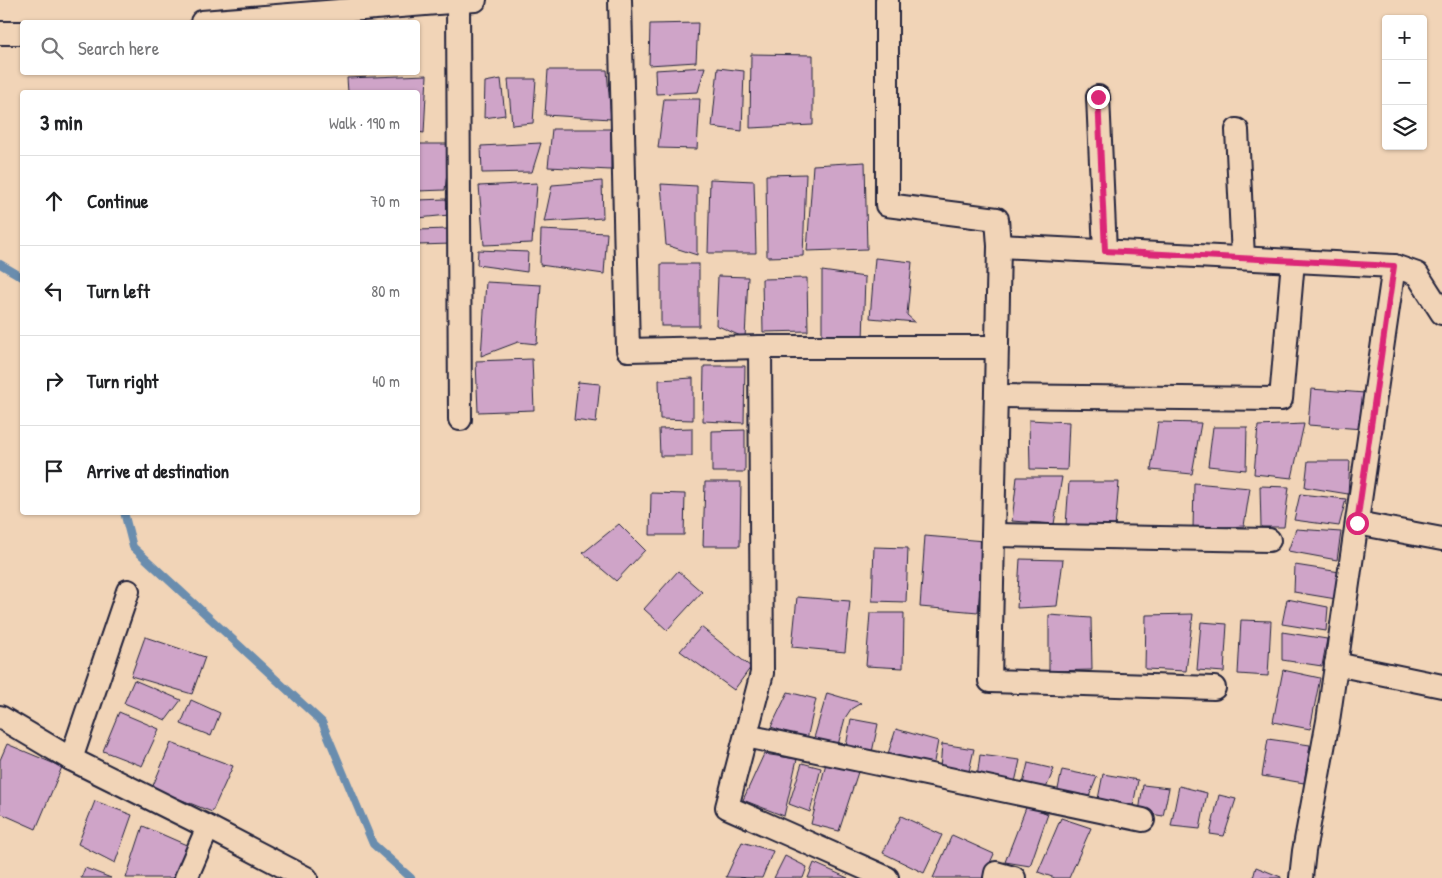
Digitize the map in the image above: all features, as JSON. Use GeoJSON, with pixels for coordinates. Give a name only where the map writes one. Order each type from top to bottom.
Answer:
{"type":"FeatureCollection","features":[{"type":"Feature","properties":{"kind":"street"},"geometry":{"type":"LineString","coordinates":[[620,0],[628,350],[760,347],[996,347]]}},
{"type":"Feature","properties":{"kind":"street"},"geometry":{"type":"LineString","coordinates":[[887,0],[887,206],[997,219],[999,246],[990,681],[1214,688]]}},
{"type":"Feature","properties":{"kind":"street"},"geometry":{"type":"LineString","coordinates":[[227,20],[466,1],[460,419]]}},
{"type":"Feature","properties":{"kind":"street"},"geometry":{"type":"LineString","coordinates":[[0,33],[20,33]]}},
{"type":"Feature","properties":{"kind":"street"},"geometry":{"type":"LineString","coordinates":[[1098,97],[1105,251]]}},
{"type":"Feature","properties":{"kind":"street"},"geometry":{"type":"LineString","coordinates":[[1237,130],[1243,258]]}},
{"type":"Feature","properties":{"kind":"street"},"geometry":{"type":"LineString","coordinates":[[999,246],[1394,266],[1417,274],[1442,314]]}},
{"type":"Feature","properties":{"kind":"street"},"geometry":{"type":"LineString","coordinates":[[996,396],[1281,399],[1293,261]]}},
{"type":"Feature","properties":{"kind":"street"},"geometry":{"type":"LineString","coordinates":[[1301,878],[1304,851],[1328,721],[1394,266]]}},
{"type":"Feature","properties":{"kind":"street"},"geometry":{"type":"LineString","coordinates":[[760,347],[762,673],[727,807],[887,878]]}},
{"type":"Feature","properties":{"kind":"street"},"geometry":{"type":"LineString","coordinates":[[1357,523],[1442,539]]}},
{"type":"Feature","properties":{"kind":"street"},"geometry":{"type":"LineString","coordinates":[[993,535],[1269,540]]}},
{"type":"Feature","properties":{"kind":"street"},"geometry":{"type":"LineString","coordinates":[[71,759],[128,591]]}},
{"type":"Feature","properties":{"kind":"street"},"geometry":{"type":"LineString","coordinates":[[1336,664],[1442,686]]}},
{"type":"Feature","properties":{"kind":"street"},"geometry":{"type":"LineString","coordinates":[[0,717],[71,759],[306,878]]}},
{"type":"Feature","properties":{"kind":"street"},"geometry":{"type":"LineString","coordinates":[[746,736],[1143,820]]}},
{"type":"Feature","properties":{"kind":"street"},"geometry":{"type":"LineString","coordinates":[[186,878],[208,827]]}},
{"type":"Feature","properties":{"kind":"street"},"geometry":{"type":"LineString","coordinates":[[995,878],[996,873],[1014,878]]}},
{"type":"Feature","properties":{"kind":"building"},"geometry":{"type":"Polygon","coordinates":[[[698,23],[696,62],[649,65],[650,24],[698,23]]]}},
{"type":"Feature","properties":{"kind":"building"},"geometry":{"type":"Polygon","coordinates":[[[751,54],[813,55],[813,125],[750,128],[751,54]]]}},
{"type":"Feature","properties":{"kind":"building"},"geometry":{"type":"Polygon","coordinates":[[[705,67],[698,92],[656,94],[655,70],[705,67]]]}},
{"type":"Feature","properties":{"kind":"building"},"geometry":{"type":"Polygon","coordinates":[[[718,68],[744,71],[742,131],[712,127],[718,68]]]}},
{"type":"Feature","properties":{"kind":"building"},"geometry":{"type":"Polygon","coordinates":[[[548,70],[607,70],[611,119],[545,115],[548,70]]]}},
{"type":"Feature","properties":{"kind":"building"},"geometry":{"type":"Polygon","coordinates":[[[427,75],[424,133],[420,132],[420,90],[348,90],[347,78],[427,75]]]}},
{"type":"Feature","properties":{"kind":"building"},"geometry":{"type":"Polygon","coordinates":[[[501,79],[505,115],[484,118],[485,82],[501,79]]]}},
{"type":"Feature","properties":{"kind":"building"},"geometry":{"type":"Polygon","coordinates":[[[508,79],[536,79],[533,123],[512,125],[508,79]]]}},
{"type":"Feature","properties":{"kind":"building"},"geometry":{"type":"Polygon","coordinates":[[[664,99],[700,99],[697,149],[658,148],[664,99]]]}},
{"type":"Feature","properties":{"kind":"building"},"geometry":{"type":"Polygon","coordinates":[[[552,129],[611,129],[611,170],[548,167],[552,129]]]}},
{"type":"Feature","properties":{"kind":"building"},"geometry":{"type":"Polygon","coordinates":[[[541,143],[532,172],[482,173],[481,146],[541,143]]]}},
{"type":"Feature","properties":{"kind":"building"},"geometry":{"type":"Polygon","coordinates":[[[420,144],[450,144],[445,190],[420,191],[420,144]]]}},
{"type":"Feature","properties":{"kind":"building"},"geometry":{"type":"Polygon","coordinates":[[[865,162],[867,249],[807,251],[813,165],[865,162]]]}},
{"type":"Feature","properties":{"kind":"building"},"geometry":{"type":"Polygon","coordinates":[[[806,174],[803,256],[767,257],[766,175],[806,174]]]}},
{"type":"Feature","properties":{"kind":"building"},"geometry":{"type":"Polygon","coordinates":[[[710,179],[754,181],[756,253],[708,253],[710,179]]]}},
{"type":"Feature","properties":{"kind":"building"},"geometry":{"type":"Polygon","coordinates":[[[602,181],[603,218],[544,222],[552,185],[602,181]]]}},
{"type":"Feature","properties":{"kind":"building"},"geometry":{"type":"Polygon","coordinates":[[[537,183],[532,243],[484,245],[479,186],[537,183]]]}},
{"type":"Feature","properties":{"kind":"building"},"geometry":{"type":"Polygon","coordinates":[[[661,184],[697,186],[697,255],[666,245],[661,184]]]}},
{"type":"Feature","properties":{"kind":"building"},"geometry":{"type":"Polygon","coordinates":[[[446,199],[449,215],[420,218],[420,200],[446,199]]]}},
{"type":"Feature","properties":{"kind":"building"},"geometry":{"type":"Polygon","coordinates":[[[448,229],[452,244],[420,245],[420,230],[448,229]]]}},
{"type":"Feature","properties":{"kind":"building"},"geometry":{"type":"Polygon","coordinates":[[[541,230],[607,233],[604,274],[540,265],[541,230]]]}},
{"type":"Feature","properties":{"kind":"building"},"geometry":{"type":"Polygon","coordinates":[[[478,250],[528,252],[527,272],[477,265],[478,250]]]}},
{"type":"Feature","properties":{"kind":"building"},"geometry":{"type":"Polygon","coordinates":[[[875,258],[912,262],[907,315],[915,322],[870,318],[875,258]]]}},
{"type":"Feature","properties":{"kind":"building"},"geometry":{"type":"Polygon","coordinates":[[[661,264],[699,264],[699,326],[661,326],[661,264]]]}},
{"type":"Feature","properties":{"kind":"building"},"geometry":{"type":"Polygon","coordinates":[[[822,271],[865,277],[863,340],[822,338],[822,271]]]}},
{"type":"Feature","properties":{"kind":"building"},"geometry":{"type":"Polygon","coordinates":[[[718,276],[748,277],[745,338],[716,325],[718,276]]]}},
{"type":"Feature","properties":{"kind":"building"},"geometry":{"type":"Polygon","coordinates":[[[807,278],[808,331],[763,332],[762,279],[807,278]]]}},
{"type":"Feature","properties":{"kind":"building"},"geometry":{"type":"Polygon","coordinates":[[[486,282],[541,285],[537,344],[518,342],[481,356],[486,282]]]}},
{"type":"Feature","properties":{"kind":"building"},"geometry":{"type":"Polygon","coordinates":[[[532,359],[534,410],[478,412],[476,361],[532,359]]]}},
{"type":"Feature","properties":{"kind":"building"},"geometry":{"type":"Polygon","coordinates":[[[704,366],[745,366],[744,423],[703,421],[704,366]]]}},
{"type":"Feature","properties":{"kind":"building"},"geometry":{"type":"Polygon","coordinates":[[[693,378],[693,420],[660,419],[659,380],[693,378]]]}},
{"type":"Feature","properties":{"kind":"building"},"geometry":{"type":"Polygon","coordinates":[[[578,382],[600,384],[596,423],[574,420],[578,382]]]}},
{"type":"Feature","properties":{"kind":"building"},"geometry":{"type":"Polygon","coordinates":[[[1311,389],[1365,393],[1363,429],[1308,425],[1311,389]]]}},
{"type":"Feature","properties":{"kind":"building"},"geometry":{"type":"Polygon","coordinates":[[[1029,420],[1069,422],[1067,470],[1030,469],[1029,420]]]}},
{"type":"Feature","properties":{"kind":"building"},"geometry":{"type":"Polygon","coordinates":[[[1158,422],[1201,423],[1192,474],[1151,470],[1158,422]]]}},
{"type":"Feature","properties":{"kind":"building"},"geometry":{"type":"Polygon","coordinates":[[[1304,424],[1292,478],[1254,474],[1258,426],[1304,424]]]}},
{"type":"Feature","properties":{"kind":"building"},"geometry":{"type":"Polygon","coordinates":[[[1213,427],[1247,427],[1246,470],[1208,466],[1213,427]]]}},
{"type":"Feature","properties":{"kind":"building"},"geometry":{"type":"Polygon","coordinates":[[[692,428],[692,456],[660,456],[659,429],[692,428]]]}},
{"type":"Feature","properties":{"kind":"building"},"geometry":{"type":"Polygon","coordinates":[[[745,430],[745,472],[712,472],[712,431],[745,430]]]}},
{"type":"Feature","properties":{"kind":"building"},"geometry":{"type":"Polygon","coordinates":[[[1308,461],[1350,461],[1348,494],[1305,487],[1308,461]]]}},
{"type":"Feature","properties":{"kind":"building"},"geometry":{"type":"Polygon","coordinates":[[[1017,477],[1062,477],[1054,524],[1012,521],[1017,477]]]}},
{"type":"Feature","properties":{"kind":"building"},"geometry":{"type":"Polygon","coordinates":[[[705,482],[741,482],[740,546],[703,546],[705,482]]]}},
{"type":"Feature","properties":{"kind":"building"},"geometry":{"type":"Polygon","coordinates":[[[1069,482],[1119,482],[1115,528],[1066,525],[1069,482]]]}},
{"type":"Feature","properties":{"kind":"building"},"geometry":{"type":"Polygon","coordinates":[[[1194,483],[1250,488],[1244,526],[1193,529],[1194,483]]]}},
{"type":"Feature","properties":{"kind":"building"},"geometry":{"type":"Polygon","coordinates":[[[1260,486],[1289,487],[1284,527],[1261,527],[1260,486]]]}},
{"type":"Feature","properties":{"kind":"building"},"geometry":{"type":"Polygon","coordinates":[[[651,493],[685,494],[684,535],[650,535],[651,493]]]}},
{"type":"Feature","properties":{"kind":"building"},"geometry":{"type":"Polygon","coordinates":[[[1300,494],[1346,499],[1339,526],[1294,520],[1300,494]]]}},
{"type":"Feature","properties":{"kind":"building"},"geometry":{"type":"Polygon","coordinates":[[[619,524],[645,550],[616,581],[583,553],[619,524]]]}},
{"type":"Feature","properties":{"kind":"building"},"geometry":{"type":"Polygon","coordinates":[[[1296,529],[1341,532],[1337,560],[1288,551],[1296,529]]]}},
{"type":"Feature","properties":{"kind":"building"},"geometry":{"type":"Polygon","coordinates":[[[925,536],[984,541],[978,612],[920,607],[925,536]]]}},
{"type":"Feature","properties":{"kind":"building"},"geometry":{"type":"Polygon","coordinates":[[[874,547],[908,548],[906,602],[872,601],[874,547]]]}},
{"type":"Feature","properties":{"kind":"building"},"geometry":{"type":"Polygon","coordinates":[[[1020,559],[1063,560],[1057,606],[1017,608],[1020,559]]]}},
{"type":"Feature","properties":{"kind":"building"},"geometry":{"type":"Polygon","coordinates":[[[1295,565],[1340,572],[1336,599],[1294,592],[1295,565]]]}},
{"type":"Feature","properties":{"kind":"building"},"geometry":{"type":"Polygon","coordinates":[[[678,571],[702,592],[667,630],[644,609],[678,571]]]}},
{"type":"Feature","properties":{"kind":"building"},"geometry":{"type":"Polygon","coordinates":[[[797,597],[850,601],[845,652],[792,647],[797,597]]]}},
{"type":"Feature","properties":{"kind":"building"},"geometry":{"type":"Polygon","coordinates":[[[1287,599],[1328,607],[1326,631],[1282,624],[1287,599]]]}},
{"type":"Feature","properties":{"kind":"building"},"geometry":{"type":"Polygon","coordinates":[[[870,613],[904,613],[903,668],[866,666],[870,613]]]}},
{"type":"Feature","properties":{"kind":"building"},"geometry":{"type":"Polygon","coordinates":[[[1193,614],[1186,671],[1145,669],[1146,615],[1193,614]]]}},
{"type":"Feature","properties":{"kind":"building"},"geometry":{"type":"Polygon","coordinates":[[[1049,615],[1091,618],[1092,670],[1049,671],[1049,615]]]}},
{"type":"Feature","properties":{"kind":"building"},"geometry":{"type":"Polygon","coordinates":[[[1241,620],[1271,621],[1268,676],[1238,674],[1241,620]]]}},
{"type":"Feature","properties":{"kind":"building"},"geometry":{"type":"Polygon","coordinates":[[[1201,622],[1227,624],[1224,672],[1197,670],[1201,622]]]}},
{"type":"Feature","properties":{"kind":"building"},"geometry":{"type":"Polygon","coordinates":[[[701,627],[751,667],[734,690],[680,651],[701,627]]]}},
{"type":"Feature","properties":{"kind":"building"},"geometry":{"type":"Polygon","coordinates":[[[1282,632],[1327,639],[1322,666],[1282,660],[1282,632]]]}},
{"type":"Feature","properties":{"kind":"building"},"geometry":{"type":"Polygon","coordinates":[[[145,637],[205,657],[192,694],[131,676],[145,637]]]}},
{"type":"Feature","properties":{"kind":"building"},"geometry":{"type":"Polygon","coordinates":[[[1283,670],[1320,678],[1310,729],[1273,722],[1283,670]]]}},
{"type":"Feature","properties":{"kind":"building"},"geometry":{"type":"Polygon","coordinates":[[[134,680],[181,700],[166,720],[124,703],[134,680]]]}},
{"type":"Feature","properties":{"kind":"building"},"geometry":{"type":"Polygon","coordinates":[[[788,692],[816,699],[807,739],[771,727],[788,692]]]}},
{"type":"Feature","properties":{"kind":"building"},"geometry":{"type":"Polygon","coordinates":[[[827,693],[861,703],[851,709],[845,718],[838,745],[814,738],[827,693]]]}},
{"type":"Feature","properties":{"kind":"building"},"geometry":{"type":"Polygon","coordinates":[[[191,700],[220,713],[211,736],[181,724],[191,700]]]}},
{"type":"Feature","properties":{"kind":"building"},"geometry":{"type":"Polygon","coordinates":[[[119,712],[159,729],[142,766],[103,751],[119,712]]]}},
{"type":"Feature","properties":{"kind":"building"},"geometry":{"type":"Polygon","coordinates":[[[851,719],[878,724],[871,757],[845,752],[851,719]]]}},
{"type":"Feature","properties":{"kind":"building"},"geometry":{"type":"Polygon","coordinates":[[[896,729],[938,741],[932,772],[886,760],[896,729]]]}},
{"type":"Feature","properties":{"kind":"building"},"geometry":{"type":"Polygon","coordinates":[[[1268,739],[1310,745],[1304,783],[1262,776],[1268,739]]]}},
{"type":"Feature","properties":{"kind":"building"},"geometry":{"type":"Polygon","coordinates":[[[171,743],[233,766],[212,812],[152,788],[171,743]]]}},
{"type":"Feature","properties":{"kind":"building"},"geometry":{"type":"Polygon","coordinates":[[[7,744],[62,767],[36,829],[0,813],[0,760],[7,744]]]}},
{"type":"Feature","properties":{"kind":"building"},"geometry":{"type":"Polygon","coordinates":[[[942,744],[974,749],[968,776],[940,769],[942,744]]]}},
{"type":"Feature","properties":{"kind":"building"},"geometry":{"type":"Polygon","coordinates":[[[764,754],[797,759],[784,816],[743,800],[764,754]]]}},
{"type":"Feature","properties":{"kind":"building"},"geometry":{"type":"Polygon","coordinates":[[[980,755],[1020,760],[1014,787],[977,778],[980,755]]]}},
{"type":"Feature","properties":{"kind":"building"},"geometry":{"type":"Polygon","coordinates":[[[802,763],[821,768],[810,812],[789,804],[802,763]]]}},
{"type":"Feature","properties":{"kind":"building"},"geometry":{"type":"Polygon","coordinates":[[[826,763],[858,772],[839,831],[811,824],[826,763]]]}},
{"type":"Feature","properties":{"kind":"building"},"geometry":{"type":"Polygon","coordinates":[[[1028,763],[1054,769],[1044,793],[1022,788],[1028,763]]]}},
{"type":"Feature","properties":{"kind":"building"},"geometry":{"type":"Polygon","coordinates":[[[1062,770],[1097,777],[1088,799],[1057,794],[1062,770]]]}},
{"type":"Feature","properties":{"kind":"building"},"geometry":{"type":"Polygon","coordinates":[[[1103,774],[1138,780],[1132,811],[1097,804],[1103,774]]]}},
{"type":"Feature","properties":{"kind":"building"},"geometry":{"type":"Polygon","coordinates":[[[1143,785],[1169,788],[1163,816],[1139,812],[1143,785]]]}},
{"type":"Feature","properties":{"kind":"building"},"geometry":{"type":"Polygon","coordinates":[[[1179,786],[1207,793],[1200,829],[1171,826],[1179,786]]]}},
{"type":"Feature","properties":{"kind":"building"},"geometry":{"type":"Polygon","coordinates":[[[1219,795],[1236,799],[1224,836],[1210,834],[1219,795]]]}},
{"type":"Feature","properties":{"kind":"building"},"geometry":{"type":"Polygon","coordinates":[[[95,801],[132,815],[115,863],[78,844],[95,801]]]}},
{"type":"Feature","properties":{"kind":"building"},"geometry":{"type":"Polygon","coordinates":[[[1027,805],[1048,814],[1030,866],[1005,862],[1027,805]]]}},
{"type":"Feature","properties":{"kind":"building"},"geometry":{"type":"Polygon","coordinates":[[[901,816],[942,835],[924,873],[883,853],[901,816]]]}},
{"type":"Feature","properties":{"kind":"building"},"geometry":{"type":"Polygon","coordinates":[[[1061,818],[1091,828],[1069,878],[1055,878],[1038,872],[1061,818]]]}},
{"type":"Feature","properties":{"kind":"building"},"geometry":{"type":"Polygon","coordinates":[[[143,826],[191,847],[180,878],[126,878],[143,826]]]}},
{"type":"Feature","properties":{"kind":"building"},"geometry":{"type":"Polygon","coordinates":[[[952,835],[994,854],[983,878],[933,878],[952,835]]]}},
{"type":"Feature","properties":{"kind":"building"},"geometry":{"type":"Polygon","coordinates":[[[742,842],[773,851],[762,878],[726,877],[742,842]]]}},
{"type":"Feature","properties":{"kind":"building"},"geometry":{"type":"Polygon","coordinates":[[[785,856],[807,867],[803,878],[774,878],[785,856]]]}},
{"type":"Feature","properties":{"kind":"building"},"geometry":{"type":"Polygon","coordinates":[[[814,863],[848,878],[808,878],[814,863]]]}},
{"type":"Feature","properties":{"kind":"building"},"geometry":{"type":"Polygon","coordinates":[[[1256,867],[1281,877],[1281,878],[1253,878],[1256,867]]]}},
{"type":"Feature","properties":{"kind":"building"},"geometry":{"type":"Polygon","coordinates":[[[85,868],[111,878],[81,878],[85,868]]]}},
{"type":"Feature","properties":{"kind":"waterway"},"geometry":{"type":"LineString","coordinates":[[0,264],[20,276]]}},
{"type":"Feature","properties":{"kind":"waterway"},"geometry":{"type":"LineString","coordinates":[[125,515],[133,547],[322,722],[373,844],[411,878]]}},
{"type":"Feature","properties":{"kind":"route"},"geometry":{"type":"LineString","coordinates":[[1098,97],[1105,251],[1394,266],[1357,523]]}}]}
